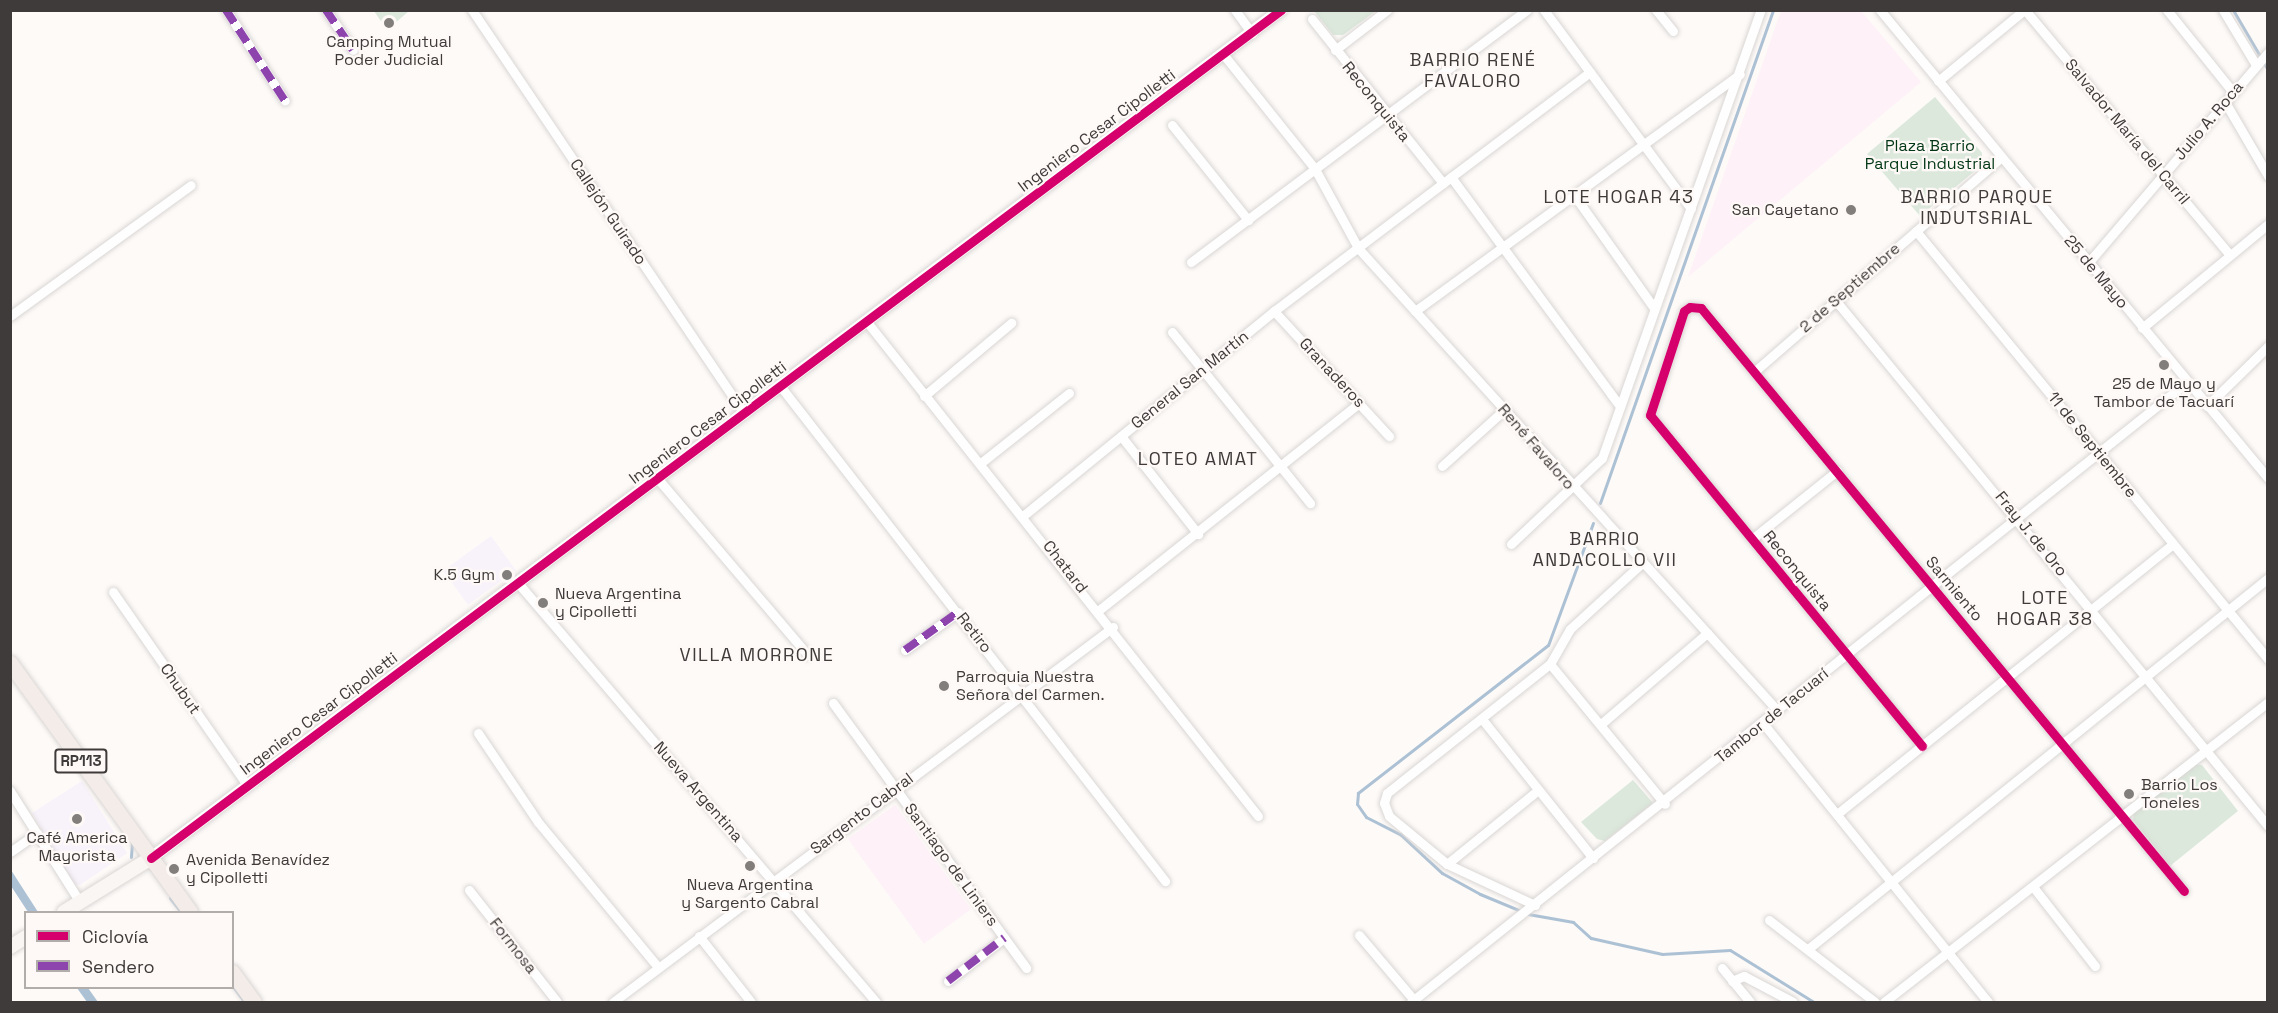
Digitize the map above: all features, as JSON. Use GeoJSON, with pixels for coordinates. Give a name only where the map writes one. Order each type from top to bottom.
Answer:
{"type":"FeatureCollection","features":[{"type":"Feature","properties":{"kind":"main road","name":"RP113"},"geometry":{"type":"LineString","coordinates":[[10,663],[189,911]]}},
{"type":"Feature","properties":{"kind":"main road","name":"Ingeniero Cesar Cipolletti"},"geometry":{"type":"LineString","coordinates":[[66,911],[152,858]]}},
{"type":"Feature","properties":{"kind":"main road"},"geometry":{"type":"LineString","coordinates":[[10,947],[24,939]]}},
{"type":"Feature","properties":{"kind":"main road"},"geometry":{"type":"LineString","coordinates":[[234,975],[254,1002]]}},
{"type":"Feature","properties":{"kind":"street"},"geometry":{"type":"LineString","coordinates":[[226,10],[285,101]]}},
{"type":"Feature","properties":{"kind":"street"},"geometry":{"type":"LineString","coordinates":[[326,10],[353,51]]}},
{"type":"Feature","properties":{"kind":"street","name":"Callejón Guirado"},"geometry":{"type":"LineString","coordinates":[[472,10],[744,414]]}},
{"type":"Feature","properties":{"kind":"street"},"geometry":{"type":"LineString","coordinates":[[1235,10],[1252,33]]}},
{"type":"Feature","properties":{"kind":"street","name":"Ingeniero Cesar Cipolletti"},"geometry":{"type":"LineString","coordinates":[[152,858],[1281,10]]}},
{"type":"Feature","properties":{"kind":"street"},"geometry":{"type":"LineString","coordinates":[[1335,50],[1387,10]]}},
{"type":"Feature","properties":{"kind":"street"},"geometry":{"type":"LineString","coordinates":[[1191,262],[1527,10]]}},
{"type":"Feature","properties":{"kind":"street"},"geometry":{"type":"LineString","coordinates":[[1544,10],[1690,209]]}},
{"type":"Feature","properties":{"kind":"street"},"geometry":{"type":"LineString","coordinates":[[1656,10],[1673,32]]}},
{"type":"Feature","properties":{"kind":"street"},"geometry":{"type":"LineString","coordinates":[[1510,544],[1602,458],[1761,10]]}},
{"type":"Feature","properties":{"kind":"street","name":"25 de Mayo"},"geometry":{"type":"LineString","coordinates":[[1880,10],[2268,478]]}},
{"type":"Feature","properties":{"kind":"street"},"geometry":{"type":"LineString","coordinates":[[1938,81],[2024,10]]}},
{"type":"Feature","properties":{"kind":"street","name":"Salvador María del Carril"},"geometry":{"type":"LineString","coordinates":[[2024,10],[2229,254]]}},
{"type":"Feature","properties":{"kind":"street"},"geometry":{"type":"LineString","coordinates":[[2167,10],[2233,92]]}},
{"type":"Feature","properties":{"kind":"street"},"geometry":{"type":"LineString","coordinates":[[2223,10],[2262,59]]}},
{"type":"Feature","properties":{"kind":"street","name":"Reconquista"},"geometry":{"type":"LineString","coordinates":[[1312,19],[1387,116],[1447,180],[1503,247],[1620,406]]}},
{"type":"Feature","properties":{"kind":"street","name":"René Favaloro"},"geometry":{"type":"LineString","coordinates":[[1223,54],[1315,169],[1358,248],[1571,488],[1778,710]]}},
{"type":"Feature","properties":{"kind":"street","name":"Julio A. Roca"},"geometry":{"type":"LineString","coordinates":[[2088,263],[2262,59]]}},
{"type":"Feature","properties":{"kind":"street","name":"General San Martín"},"geometry":{"type":"LineString","coordinates":[[1024,515],[1274,311],[1590,72]]}},
{"type":"Feature","properties":{"kind":"street"},"geometry":{"type":"LineString","coordinates":[[1415,311],[1740,73]]}},
{"type":"Feature","properties":{"kind":"street"},"geometry":{"type":"LineString","coordinates":[[2225,102],[2268,176]]}},
{"type":"Feature","properties":{"kind":"street"},"geometry":{"type":"LineString","coordinates":[[1172,125],[1248,220]]}},
{"type":"Feature","properties":{"kind":"street","name":"2 de Septiembre"},"geometry":{"type":"LineString","coordinates":[[1754,372],[2001,158]]}},
{"type":"Feature","properties":{"kind":"street"},"geometry":{"type":"LineString","coordinates":[[10,316],[190,185]]}},
{"type":"Feature","properties":{"kind":"street"},"geometry":{"type":"LineString","coordinates":[[1574,195],[1654,308]]}},
{"type":"Feature","properties":{"kind":"street"},"geometry":{"type":"LineString","coordinates":[[2142,328],[2268,224]]}},
{"type":"Feature","properties":{"kind":"street","name":"11 de Septiembre"},"geometry":{"type":"LineString","coordinates":[[1916,231],[2268,659]]}},
{"type":"Feature","properties":{"kind":"street","name":"Fray J. de Oro"},"geometry":{"type":"LineString","coordinates":[[1836,301],[2019,517],[2268,826]]}},
{"type":"Feature","properties":{"kind":"street","name":"Sarmiento"},"geometry":{"type":"LineString","coordinates":[[1650,415],[1684,311],[1701,308],[2184,891]]}},
{"type":"Feature","properties":{"kind":"street","name":"Granaderos"},"geometry":{"type":"LineString","coordinates":[[1274,311],[1389,436]]}},
{"type":"Feature","properties":{"kind":"street","name":"Chatard"},"geometry":{"type":"LineString","coordinates":[[867,322],[924,396],[982,462],[1113,627],[1258,816]]}},
{"type":"Feature","properties":{"kind":"street"},"geometry":{"type":"LineString","coordinates":[[924,396],[1011,323]]}},
{"type":"Feature","properties":{"kind":"street"},"geometry":{"type":"LineString","coordinates":[[1172,332],[1310,503]]}},
{"type":"Feature","properties":{"kind":"street"},"geometry":{"type":"LineString","coordinates":[[2207,406],[2268,346]]}},
{"type":"Feature","properties":{"kind":"street","name":"Tambor de Tacuarí"},"geometry":{"type":"LineString","coordinates":[[1413,1001],[1593,858],[1665,804],[1762,722],[2187,382]]}},
{"type":"Feature","properties":{"kind":"street","name":"Retiro"},"geometry":{"type":"LineString","coordinates":[[781,387],[1165,881]]}},
{"type":"Feature","properties":{"kind":"street"},"geometry":{"type":"LineString","coordinates":[[982,462],[1069,393]]}},
{"type":"Feature","properties":{"kind":"street"},"geometry":{"type":"LineString","coordinates":[[1099,610],[1198,534],[1359,403]]}},
{"type":"Feature","properties":{"kind":"street"},"geometry":{"type":"LineString","coordinates":[[1442,466],[1504,410]]}},
{"type":"Feature","properties":{"kind":"street","name":"Reconquista"},"geometry":{"type":"LineString","coordinates":[[1650,415],[1922,746]]}},
{"type":"Feature","properties":{"kind":"street"},"geometry":{"type":"LineString","coordinates":[[1121,436],[1198,534]]}},
{"type":"Feature","properties":{"kind":"street"},"geometry":{"type":"LineString","coordinates":[[1752,539],[1837,471]]}},
{"type":"Feature","properties":{"kind":"street"},"geometry":{"type":"LineString","coordinates":[[658,479],[807,655]]}},
{"type":"Feature","properties":{"kind":"street"},"geometry":{"type":"LineString","coordinates":[[1837,814],[2173,544]]}},
{"type":"Feature","properties":{"kind":"street"},"geometry":{"type":"LineString","coordinates":[[1532,907],[1447,864],[1389,816],[1384,803],[1387,793],[1550,664],[1570,629],[1642,563]]}},
{"type":"Feature","properties":{"kind":"street"},"geometry":{"type":"LineString","coordinates":[[1808,949],[1893,883],[2268,578]]}},
{"type":"Feature","properties":{"kind":"street","name":"Nueva Argentina"},"geometry":{"type":"LineString","coordinates":[[518,584],[774,880],[876,1002]]}},
{"type":"Feature","properties":{"kind":"street","name":"Chubut"},"geometry":{"type":"LineString","coordinates":[[114,592],[248,786]]}},
{"type":"Feature","properties":{"kind":"street"},"geometry":{"type":"LineString","coordinates":[[905,650],[958,612]]}},
{"type":"Feature","properties":{"kind":"street","name":"Sargento Cabral"},"geometry":{"type":"LineString","coordinates":[[613,1002],[1113,627]]}},
{"type":"Feature","properties":{"kind":"street"},"geometry":{"type":"LineString","coordinates":[[1601,724],[1707,633]]}},
{"type":"Feature","properties":{"kind":"street"},"geometry":{"type":"LineString","coordinates":[[1550,664],[1665,804]]}},
{"type":"Feature","properties":{"kind":"street"},"geometry":{"type":"LineString","coordinates":[[1884,1002],[2034,888],[2268,702]]}},
{"type":"Feature","properties":{"kind":"street","name":"Santiago de Liniers"},"geometry":{"type":"LineString","coordinates":[[833,703],[1026,968]]}},
{"type":"Feature","properties":{"kind":"street"},"geometry":{"type":"LineString","coordinates":[[1482,718],[1593,858]]}},
{"type":"Feature","properties":{"kind":"street"},"geometry":{"type":"LineString","coordinates":[[1762,722],[1988,1002]]}},
{"type":"Feature","properties":{"kind":"street"},"geometry":{"type":"LineString","coordinates":[[478,733],[538,822],[658,967]]}},
{"type":"Feature","properties":{"kind":"street"},"geometry":{"type":"LineString","coordinates":[[1447,864],[1538,790]]}},
{"type":"Feature","properties":{"kind":"street"},"geometry":{"type":"LineString","coordinates":[[10,791],[80,902]]}},
{"type":"Feature","properties":{"kind":"street"},"geometry":{"type":"LineString","coordinates":[[10,852],[37,833]]}},
{"type":"Feature","properties":{"kind":"street"},"geometry":{"type":"LineString","coordinates":[[2034,888],[2095,966]]}},
{"type":"Feature","properties":{"kind":"street","name":"Formosa"},"geometry":{"type":"LineString","coordinates":[[469,890],[557,1002]]}},
{"type":"Feature","properties":{"kind":"street"},"geometry":{"type":"LineString","coordinates":[[1769,920],[1875,1002]]}},
{"type":"Feature","properties":{"kind":"street"},"geometry":{"type":"LineString","coordinates":[[1359,935],[1413,1001]]}},
{"type":"Feature","properties":{"kind":"street"},"geometry":{"type":"LineString","coordinates":[[699,936],[751,1002]]}},
{"type":"Feature","properties":{"kind":"street"},"geometry":{"type":"LineString","coordinates":[[948,981],[1004,938]]}},
{"type":"Feature","properties":{"kind":"street"},"geometry":{"type":"LineString","coordinates":[[1722,968],[1750,1002]]}},
{"type":"Feature","properties":{"kind":"street"},"geometry":{"type":"LineString","coordinates":[[1732,981],[1744,976],[1793,1002]]}},
{"type":"Feature","properties":{"kind":"shaded area"},"geometry":{"type":"Polygon","coordinates":[[[1781,11],[1861,11],[1921,82],[1688,277],[1781,11]]]}},
{"type":"Feature","properties":{"kind":"shaded area"},"geometry":{"type":"Polygon","coordinates":[[[491,536],[516,570],[468,605],[443,571],[491,536]]]}},
{"type":"Feature","properties":{"kind":"shaded area"},"geometry":{"type":"Polygon","coordinates":[[[82,781],[127,853],[80,885],[74,884],[32,813],[82,781]]]}},
{"type":"Feature","properties":{"kind":"shaded area"},"geometry":{"type":"Polygon","coordinates":[[[895,805],[971,909],[924,943],[848,839],[895,805]]]}},
{"type":"Feature","properties":{"kind":"green space","name":"Camping Mutual Poder Judicial"},"geometry":{"type":"Polygon","coordinates":[[[374,11],[409,11],[387,30],[374,11]]]}},
{"type":"Feature","properties":{"kind":"green space"},"geometry":{"type":"Polygon","coordinates":[[[1314,11],[1376,11],[1343,35],[1333,35],[1314,11]]]}},
{"type":"Feature","properties":{"kind":"green space","name":"Plaza Barrio Parque Industrial"},"geometry":{"type":"Polygon","coordinates":[[[1935,97],[1982,153],[1982,165],[1920,216],[1867,154],[1935,97]]]}},
{"type":"Feature","properties":{"kind":"green space"},"geometry":{"type":"Polygon","coordinates":[[[2194,764],[2202,765],[2238,811],[2170,866],[2133,820],[2134,812],[2194,764]]]}},
{"type":"Feature","properties":{"kind":"green space"},"geometry":{"type":"Polygon","coordinates":[[[1633,780],[1653,803],[1605,841],[1597,839],[1581,822],[1633,780]]]}},
{"type":"Feature","properties":{"kind":"water"},"geometry":{"type":"Polygon","coordinates":[[[10,870],[37,911],[27,911],[11,886],[10,870]]]}},
{"type":"Feature","properties":{"kind":"water"},"geometry":{"type":"Polygon","coordinates":[[[78,989],[89,989],[98,1002],[87,1002],[78,989]]]}},
{"type":"Feature","properties":{"kind":"waterway"},"geometry":{"type":"LineString","coordinates":[[1600,503],[1773,10]]}},
{"type":"Feature","properties":{"kind":"waterway"},"geometry":{"type":"LineString","coordinates":[[2233,10],[2268,70]]}},
{"type":"Feature","properties":{"kind":"waterway"},"geometry":{"type":"LineString","coordinates":[[1593,523],[1548,645],[1358,793],[1357,804],[1366,817],[1401,835],[1442,873],[1480,894],[1528,914],[1573,922],[1591,938],[1662,954],[1730,950],[1814,1002]]}},
{"type":"Feature","properties":{"kind":"waterway"},"geometry":{"type":"LineString","coordinates":[[131,857],[132,844]]}},
{"type":"Feature","properties":{"kind":"waterway"},"geometry":{"type":"LineString","coordinates":[[170,898],[180,911]]}},
{"type":"Feature","properties":{"kind":"waterway"},"geometry":{"type":"LineString","coordinates":[[234,988],[245,1002]]}},
{"type":"Feature","properties":{"kind":"marked path"},"geometry":{"type":"LineString","coordinates":[[226,10],[285,101]]}},
{"type":"Feature","properties":{"kind":"marked path"},"geometry":{"type":"LineString","coordinates":[[326,10],[353,50]]}},
{"type":"Feature","properties":{"kind":"marked path"},"geometry":{"type":"LineString","coordinates":[[905,650],[958,612]]}},
{"type":"Feature","properties":{"kind":"marked path"},"geometry":{"type":"LineString","coordinates":[[948,981],[1004,938]]}},
{"type":"Feature","properties":{"kind":"cycle path"},"geometry":{"type":"LineString","coordinates":[[151,858],[1281,10]]}},
{"type":"Feature","properties":{"kind":"cycle path"},"geometry":{"type":"LineString","coordinates":[[1922,746],[1650,415],[1684,311],[1690,307],[1701,308],[2184,891]]}},
{"type":"Feature","properties":{"kind":"place","name":"Camping Mutual Poder Judicial"},"geometry":{"type":"Point","coordinates":[389,23]}},
{"type":"Feature","properties":{"kind":"place","name":"San Cayetano"},"geometry":{"type":"Point","coordinates":[1851,210]}},
{"type":"Feature","properties":{"kind":"place","name":"25 de Mayo y Tambor de Tacuarí"},"geometry":{"type":"Point","coordinates":[2164,365]}},
{"type":"Feature","properties":{"kind":"place","name":"K.5 Gym"},"geometry":{"type":"Point","coordinates":[507,575]}},
{"type":"Feature","properties":{"kind":"place","name":"Nueva Argentina y Cipolletti"},"geometry":{"type":"Point","coordinates":[543,603]}},
{"type":"Feature","properties":{"kind":"place","name":"Parroquia Nuestra Señora del Carmen."},"geometry":{"type":"Point","coordinates":[944,686]}},
{"type":"Feature","properties":{"kind":"place","name":"Barrio Los Toneles"},"geometry":{"type":"Point","coordinates":[2129,794]}},
{"type":"Feature","properties":{"kind":"place","name":"Café America Mayorista"},"geometry":{"type":"Point","coordinates":[77,819]}},
{"type":"Feature","properties":{"kind":"place","name":"Nueva Argentina y Sargento Cabral"},"geometry":{"type":"Point","coordinates":[750,866]}},
{"type":"Feature","properties":{"kind":"place","name":"Avenida Benavídez y Cipolletti"},"geometry":{"type":"Point","coordinates":[174,869]}},
{"type":"Feature","properties":{"kind":"district","name":"BARRIO RENÉ FAVALORO"},"geometry":{"type":"Point","coordinates":[1473,71]}},
{"type":"Feature","properties":{"kind":"district","name":"LOTE HOGAR 43"},"geometry":{"type":"Point","coordinates":[1619,197]}},
{"type":"Feature","properties":{"kind":"district","name":"BARRIO PARQUE INDUTSRIAL"},"geometry":{"type":"Point","coordinates":[1977,208]}},
{"type":"Feature","properties":{"kind":"district","name":"LOTEO AMAT"},"geometry":{"type":"Point","coordinates":[1198,459]}},
{"type":"Feature","properties":{"kind":"district","name":"BARRIO ANDACOLLO VII"},"geometry":{"type":"Point","coordinates":[1605,550]}},
{"type":"Feature","properties":{"kind":"district","name":"LOTE HOGAR 38"},"geometry":{"type":"Point","coordinates":[2045,609]}},
{"type":"Feature","properties":{"kind":"district","name":"VILLA MORRONE"},"geometry":{"type":"Point","coordinates":[757,655]}}]}
